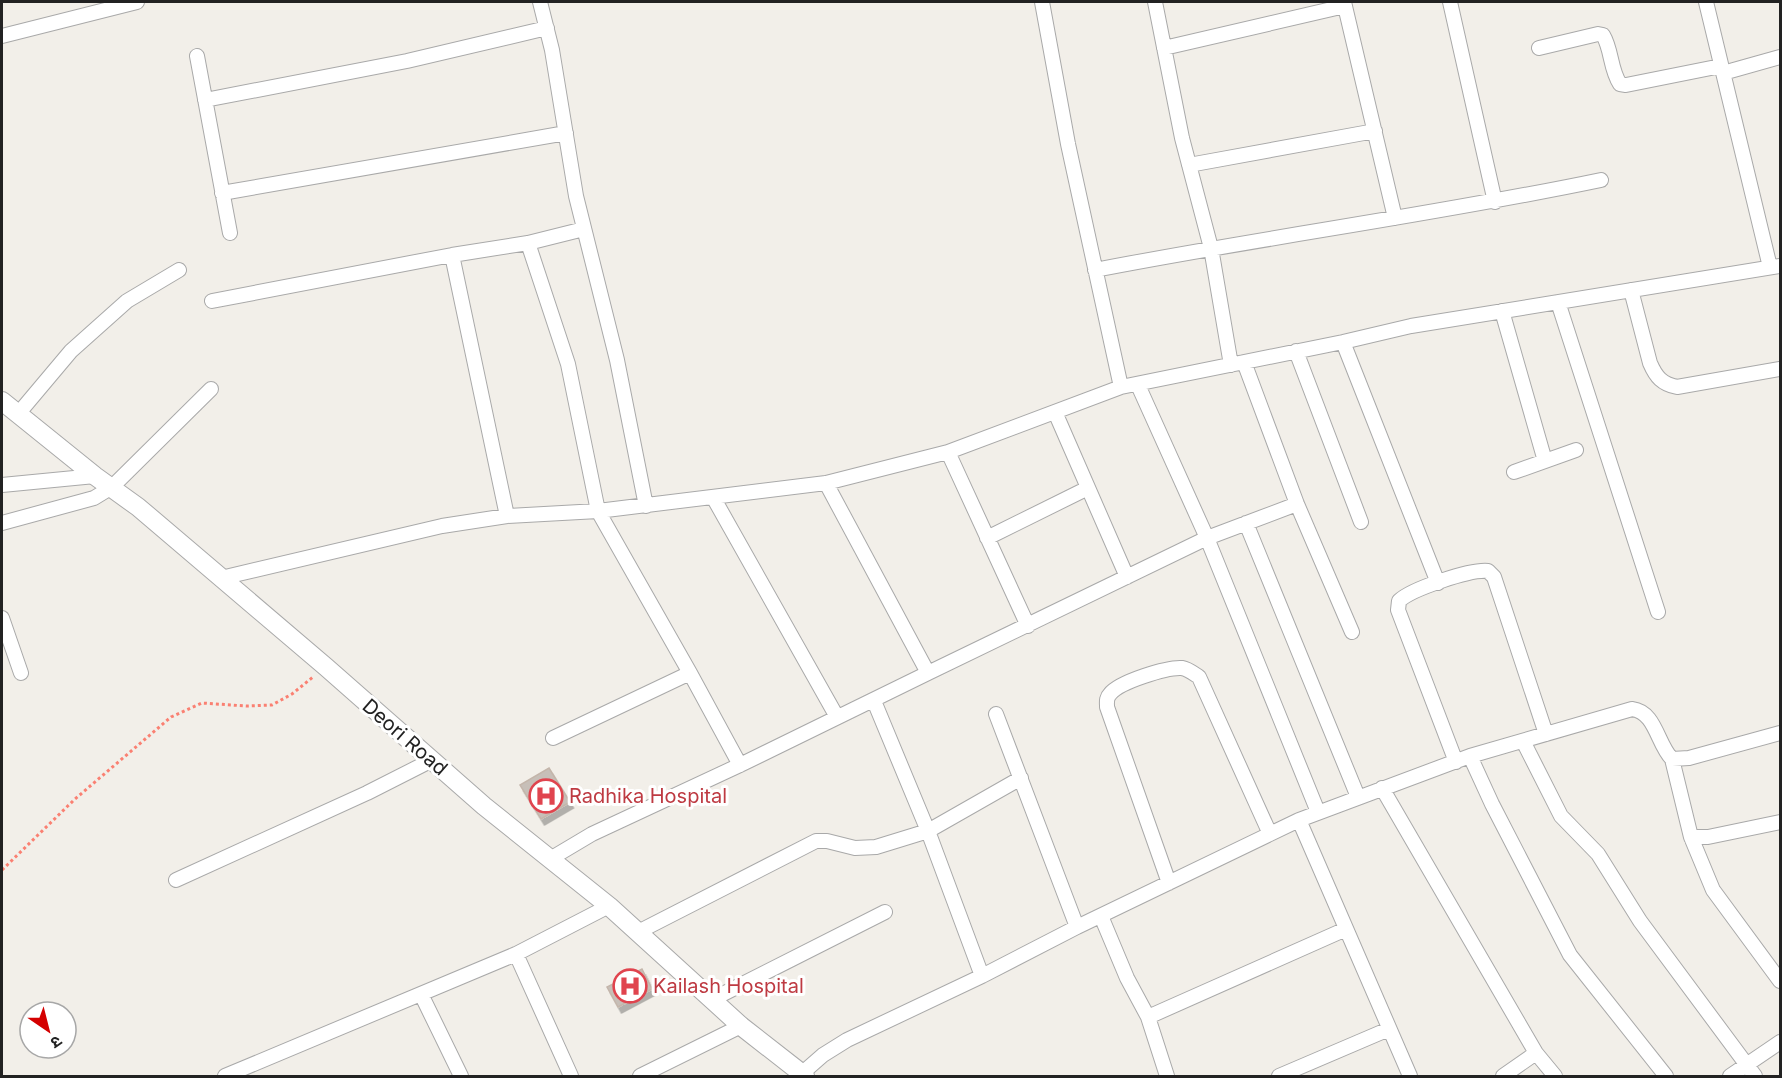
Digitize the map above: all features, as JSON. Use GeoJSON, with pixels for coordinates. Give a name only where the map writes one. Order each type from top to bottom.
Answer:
{"type":"FeatureCollection","features":[{"type":"Feature","properties":{"kind":"street"},"geometry":{"type":"LineString","coordinates":[[2,36],[137,2]]}},
{"type":"Feature","properties":{"kind":"street"},"geometry":{"type":"LineString","coordinates":[[540,2],[547,28],[576,196],[617,360],[646,506]]}},
{"type":"Feature","properties":{"kind":"street"},"geometry":{"type":"LineString","coordinates":[[1042,2],[1068,144],[1120,387]]}},
{"type":"Feature","properties":{"kind":"street"},"geometry":{"type":"LineString","coordinates":[[1155,2],[1189,165],[1211,248],[1237,364],[1352,632]]}},
{"type":"Feature","properties":{"kind":"street"},"geometry":{"type":"LineString","coordinates":[[1450,2],[1496,202]]}},
{"type":"Feature","properties":{"kind":"street"},"geometry":{"type":"LineString","coordinates":[[221,578],[442,526],[507,516],[646,506],[826,483],[948,452],[1120,387],[1411,326],[1775,266],[1706,2]]}},
{"type":"Feature","properties":{"kind":"street"},"geometry":{"type":"LineString","coordinates":[[1164,48],[1345,4],[1395,218]]}},
{"type":"Feature","properties":{"kind":"street"},"geometry":{"type":"LineString","coordinates":[[205,100],[407,61],[547,28]]}},
{"type":"Feature","properties":{"kind":"street"},"geometry":{"type":"LineString","coordinates":[[1539,48],[1598,34],[1603,35],[1608,43],[1615,76],[1620,84],[1626,85],[1722,70],[1780,57]]}},
{"type":"Feature","properties":{"kind":"street"},"geometry":{"type":"LineString","coordinates":[[197,56],[230,233]]}},
{"type":"Feature","properties":{"kind":"street"},"geometry":{"type":"LineString","coordinates":[[1189,165],[1375,131]]}},
{"type":"Feature","properties":{"kind":"street"},"geometry":{"type":"LineString","coordinates":[[222,193],[566,133]]}},
{"type":"Feature","properties":{"kind":"street"},"geometry":{"type":"LineString","coordinates":[[1095,270],[1211,248],[1496,202],[1601,180]]}},
{"type":"Feature","properties":{"kind":"street"},"geometry":{"type":"LineString","coordinates":[[213,302],[452,255],[528,243],[584,229]]}},
{"type":"Feature","properties":{"kind":"street"},"geometry":{"type":"LineString","coordinates":[[528,243],[568,364],[598,511],[740,765]]}},
{"type":"Feature","properties":{"kind":"street"},"geometry":{"type":"LineString","coordinates":[[452,255],[507,516]]}},
{"type":"Feature","properties":{"kind":"street"},"geometry":{"type":"LineString","coordinates":[[18,414],[71,351],[127,301],[179,270]]}},
{"type":"Feature","properties":{"kind":"street"},"geometry":{"type":"LineString","coordinates":[[1631,290],[1650,363],[1654,374],[1661,381],[1677,387],[1780,369]]}},
{"type":"Feature","properties":{"kind":"street"},"geometry":{"type":"LineString","coordinates":[[1558,302],[1658,612]]}},
{"type":"Feature","properties":{"kind":"street"},"geometry":{"type":"LineString","coordinates":[[1502,311],[1545,461]]}},
{"type":"Feature","properties":{"kind":"street"},"geometry":{"type":"LineString","coordinates":[[1343,342],[1438,583]]}},
{"type":"Feature","properties":{"kind":"street"},"geometry":{"type":"LineString","coordinates":[[1296,351],[1361,522]]}},
{"type":"Feature","properties":{"kind":"street"},"geometry":{"type":"LineString","coordinates":[[1138,385],[1207,538],[1318,812]]}},
{"type":"Feature","properties":{"kind":"street"},"geometry":{"type":"LineString","coordinates":[[2,523],[94,498],[112,487],[211,389]]}},
{"type":"Feature","properties":{"kind":"street","name":"Deori Road"},"geometry":{"type":"LineString","coordinates":[[2,401],[95,476],[112,487],[221,578],[484,806],[609,906],[741,1026],[802,1076]]}},
{"type":"Feature","properties":{"kind":"street"},"geometry":{"type":"LineString","coordinates":[[1055,412],[1127,577]]}},
{"type":"Feature","properties":{"kind":"street"},"geometry":{"type":"LineString","coordinates":[[1514,472],[1576,450]]}},
{"type":"Feature","properties":{"kind":"street"},"geometry":{"type":"LineString","coordinates":[[948,452],[1028,626]]}},
{"type":"Feature","properties":{"kind":"street"},"geometry":{"type":"LineString","coordinates":[[2,485],[95,476]]}},
{"type":"Feature","properties":{"kind":"street"},"geometry":{"type":"LineString","coordinates":[[826,483],[928,673]]}},
{"type":"Feature","properties":{"kind":"street"},"geometry":{"type":"LineString","coordinates":[[987,538],[1088,488]]}},
{"type":"Feature","properties":{"kind":"street"},"geometry":{"type":"LineString","coordinates":[[713,497],[837,717]]}},
{"type":"Feature","properties":{"kind":"street"},"geometry":{"type":"LineString","coordinates":[[550,859],[592,834],[740,765],[1207,538],[1297,504]]}},
{"type":"Feature","properties":{"kind":"street"},"geometry":{"type":"LineString","coordinates":[[1246,523],[1358,797]]}},
{"type":"Feature","properties":{"kind":"street"},"geometry":{"type":"LineString","coordinates":[[1456,762],[1398,610],[1399,601],[1407,594],[1438,583],[1480,570],[1488,571],[1494,576],[1546,734]]}},
{"type":"Feature","properties":{"kind":"street"},"geometry":{"type":"LineString","coordinates":[[2,618],[21,673]]}},
{"type":"Feature","properties":{"kind":"street"},"geometry":{"type":"LineString","coordinates":[[1169,883],[1107,707],[1110,693],[1122,684],[1181,668],[1190,670],[1198,677],[1270,834]]}},
{"type":"Feature","properties":{"kind":"street"},"geometry":{"type":"LineString","coordinates":[[553,738],[690,673]]}},
{"type":"Feature","properties":{"kind":"street"},"geometry":{"type":"LineString","coordinates":[[874,700],[928,831],[982,976]]}},
{"type":"Feature","properties":{"kind":"street"},"geometry":{"type":"LineString","coordinates":[[802,1076],[823,1055],[847,1040],[1299,820],[1470,756],[1632,709],[1641,710],[1648,716],[1666,753],[1672,759],[1691,837],[1713,890],[1780,981]]}},
{"type":"Feature","properties":{"kind":"street"},"geometry":{"type":"LineString","coordinates":[[996,714],[1077,927]]}},
{"type":"Feature","properties":{"kind":"street"},"geometry":{"type":"LineString","coordinates":[[1672,759],[1689,758],[1780,733]]}},
{"type":"Feature","properties":{"kind":"street"},"geometry":{"type":"LineString","coordinates":[[1523,741],[1561,816],[1598,854],[1640,921],[1751,1071]]}},
{"type":"Feature","properties":{"kind":"street"},"geometry":{"type":"LineString","coordinates":[[1470,756],[1492,804],[1570,955],[1666,1077]]}},
{"type":"Feature","properties":{"kind":"street"},"geometry":{"type":"LineString","coordinates":[[176,880],[367,793],[432,760]]}},
{"type":"Feature","properties":{"kind":"street"},"geometry":{"type":"LineString","coordinates":[[638,932],[816,841],[865,849],[928,831],[1021,778]]}},
{"type":"Feature","properties":{"kind":"street"},"geometry":{"type":"LineString","coordinates":[[1382,788],[1536,1053],[1555,1077]]}},
{"type":"Feature","properties":{"kind":"street"},"geometry":{"type":"LineString","coordinates":[[1299,820],[1410,1077]]}},
{"type":"Feature","properties":{"kind":"street"},"geometry":{"type":"LineString","coordinates":[[1691,837],[1708,837],[1780,822]]}},
{"type":"Feature","properties":{"kind":"street"},"geometry":{"type":"LineString","coordinates":[[225,1077],[516,954],[609,906]]}},
{"type":"Feature","properties":{"kind":"street"},"geometry":{"type":"LineString","coordinates":[[713,999],[885,912]]}},
{"type":"Feature","properties":{"kind":"street"},"geometry":{"type":"LineString","coordinates":[[1101,916],[1127,978],[1148,1017],[1167,1077]]}},
{"type":"Feature","properties":{"kind":"street"},"geometry":{"type":"LineString","coordinates":[[1148,1017],[1346,929]]}},
{"type":"Feature","properties":{"kind":"street"},"geometry":{"type":"LineString","coordinates":[[516,954],[571,1077]]}},
{"type":"Feature","properties":{"kind":"street"},"geometry":{"type":"LineString","coordinates":[[421,994],[461,1077]]}},
{"type":"Feature","properties":{"kind":"street"},"geometry":{"type":"LineString","coordinates":[[640,1077],[741,1026]]}},
{"type":"Feature","properties":{"kind":"street"},"geometry":{"type":"LineString","coordinates":[[1279,1077],[1389,1029]]}},
{"type":"Feature","properties":{"kind":"street"},"geometry":{"type":"LineString","coordinates":[[1730,1077],[1751,1071],[1780,1042]]}},
{"type":"Feature","properties":{"kind":"street"},"geometry":{"type":"LineString","coordinates":[[1503,1077],[1536,1053]]}},
{"type":"Feature","properties":{"kind":"street"},"geometry":{"type":"LineString","coordinates":[[258,1063],[264,1077]]}},
{"type":"Feature","properties":{"kind":"path"},"geometry":{"type":"LineString","coordinates":[[2,870],[75,799],[171,717],[202,703],[272,705],[292,694],[326,667]]}},
{"type":"Feature","properties":{"kind":"building"},"geometry":{"type":"Polygon","coordinates":[[[549,768],[570,802],[541,819],[520,785],[549,768]]]}},
{"type":"Feature","properties":{"kind":"building"},"geometry":{"type":"Polygon","coordinates":[[[642,969],[652,989],[618,1007],[607,987],[642,969]]]}},
{"type":"Feature","properties":{"kind":"place","name":"Radhika Hospital"},"geometry":{"type":"Point","coordinates":[546,796]}},
{"type":"Feature","properties":{"kind":"place","name":"Kailash Hospital"},"geometry":{"type":"Point","coordinates":[630,986]}}]}
